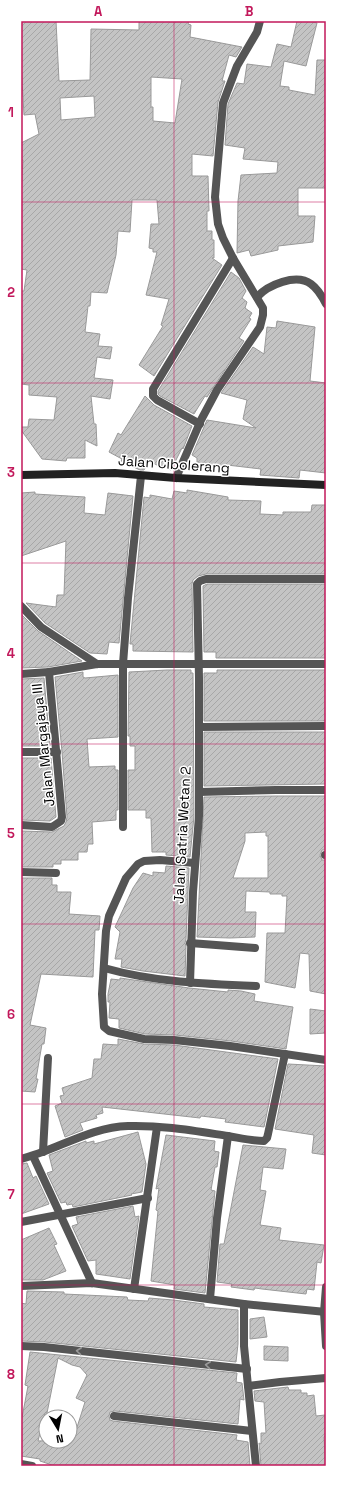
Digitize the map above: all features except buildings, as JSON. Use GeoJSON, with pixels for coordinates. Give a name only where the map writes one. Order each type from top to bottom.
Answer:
{"type":"FeatureCollection","features":[{"type":"Feature","properties":{"kind":"street"},"geometry":{"type":"LineString","coordinates":[[176,478],[217,390],[260,327],[263,315],[262,308],[257,297],[233,258],[223,238],[218,224],[215,196],[223,103],[226,91],[237,66],[258,32],[260,21]]}},
{"type":"Feature","properties":{"kind":"street"},"geometry":{"type":"LineString","coordinates":[[200,424],[157,400],[153,396],[153,390],[233,258]]}},
{"type":"Feature","properties":{"kind":"street"},"geometry":{"type":"LineString","coordinates":[[257,297],[262,290],[295,279],[310,283],[320,293],[326,304]]}},
{"type":"Feature","properties":{"kind":"street","name":"Jalan Cibolerang"},"geometry":{"type":"LineString","coordinates":[[21,475],[94,472],[176,478],[326,485]]}},
{"type":"Feature","properties":{"kind":"street"},"geometry":{"type":"LineString","coordinates":[[123,827],[123,664],[128,598],[141,476]]}},
{"type":"Feature","properties":{"kind":"street","name":"Jalan Satria Wetan 2"},"geometry":{"type":"LineString","coordinates":[[190,983],[190,943],[199,816],[199,664],[197,584],[206,579],[326,579]]}},
{"type":"Feature","properties":{"kind":"street"},"geometry":{"type":"LineString","coordinates":[[21,606],[41,627],[97,664]]}},
{"type":"Feature","properties":{"kind":"street"},"geometry":{"type":"LineString","coordinates":[[21,674],[48,672],[97,664],[326,664]]}},
{"type":"Feature","properties":{"kind":"street","name":"Jalan Margajaya III"},"geometry":{"type":"LineString","coordinates":[[21,825],[52,826],[61,821],[62,814],[57,752],[48,672]]}},
{"type":"Feature","properties":{"kind":"street"},"geometry":{"type":"LineString","coordinates":[[199,727],[326,726]]}},
{"type":"Feature","properties":{"kind":"street"},"geometry":{"type":"LineString","coordinates":[[21,752],[57,752]]}},
{"type":"Feature","properties":{"kind":"street"},"geometry":{"type":"LineString","coordinates":[[199,792],[326,790]]}},
{"type":"Feature","properties":{"kind":"street"},"geometry":{"type":"LineString","coordinates":[[196,863],[160,860],[144,861],[138,864],[126,878],[109,916],[106,931],[102,994],[102,1018],[104,1027],[109,1032],[144,1039],[174,1040],[230,1046],[326,1060]]}},
{"type":"Feature","properties":{"kind":"street"},"geometry":{"type":"LineString","coordinates":[[21,872],[56,873]]}},
{"type":"Feature","properties":{"kind":"street"},"geometry":{"type":"LineString","coordinates":[[190,943],[254,948]]}},
{"type":"Feature","properties":{"kind":"street"},"geometry":{"type":"LineString","coordinates":[[104,968],[166,981],[256,986]]}},
{"type":"Feature","properties":{"kind":"street"},"geometry":{"type":"LineString","coordinates":[[21,1159],[33,1156],[65,1142],[98,1132],[126,1126],[157,1126],[260,1141],[266,1140],[285,1054]]}},
{"type":"Feature","properties":{"kind":"street"},"geometry":{"type":"LineString","coordinates":[[43,1152],[48,1058]]}},
{"type":"Feature","properties":{"kind":"street"},"geometry":{"type":"LineString","coordinates":[[134,1289],[157,1126]]}},
{"type":"Feature","properties":{"kind":"street"},"geometry":{"type":"LineString","coordinates":[[210,1300],[217,1218],[228,1136]]}},
{"type":"Feature","properties":{"kind":"street"},"geometry":{"type":"LineString","coordinates":[[33,1156],[92,1283]]}},
{"type":"Feature","properties":{"kind":"street"},"geometry":{"type":"LineString","coordinates":[[21,1222],[148,1198]]}},
{"type":"Feature","properties":{"kind":"street"},"geometry":{"type":"LineString","coordinates":[[21,1286],[92,1283],[210,1300],[325,1312]]}},
{"type":"Feature","properties":{"kind":"street"},"geometry":{"type":"LineString","coordinates":[[326,1287],[326,1346]]}},
{"type":"Feature","properties":{"kind":"street"},"geometry":{"type":"LineString","coordinates":[[244,1304],[244,1346],[256,1466]]}},
{"type":"Feature","properties":{"kind":"street"},"geometry":{"type":"LineString","coordinates":[[21,1346],[52,1348],[246,1370]]}},
{"type":"Feature","properties":{"kind":"street"},"geometry":{"type":"LineString","coordinates":[[248,1386],[326,1378]]}},
{"type":"Feature","properties":{"kind":"street"},"geometry":{"type":"LineString","coordinates":[[114,1416],[252,1430]]}},
{"type":"Feature","properties":{"kind":"street"},"geometry":{"type":"LineString","coordinates":[[21,1464],[32,1466]]}}]}
